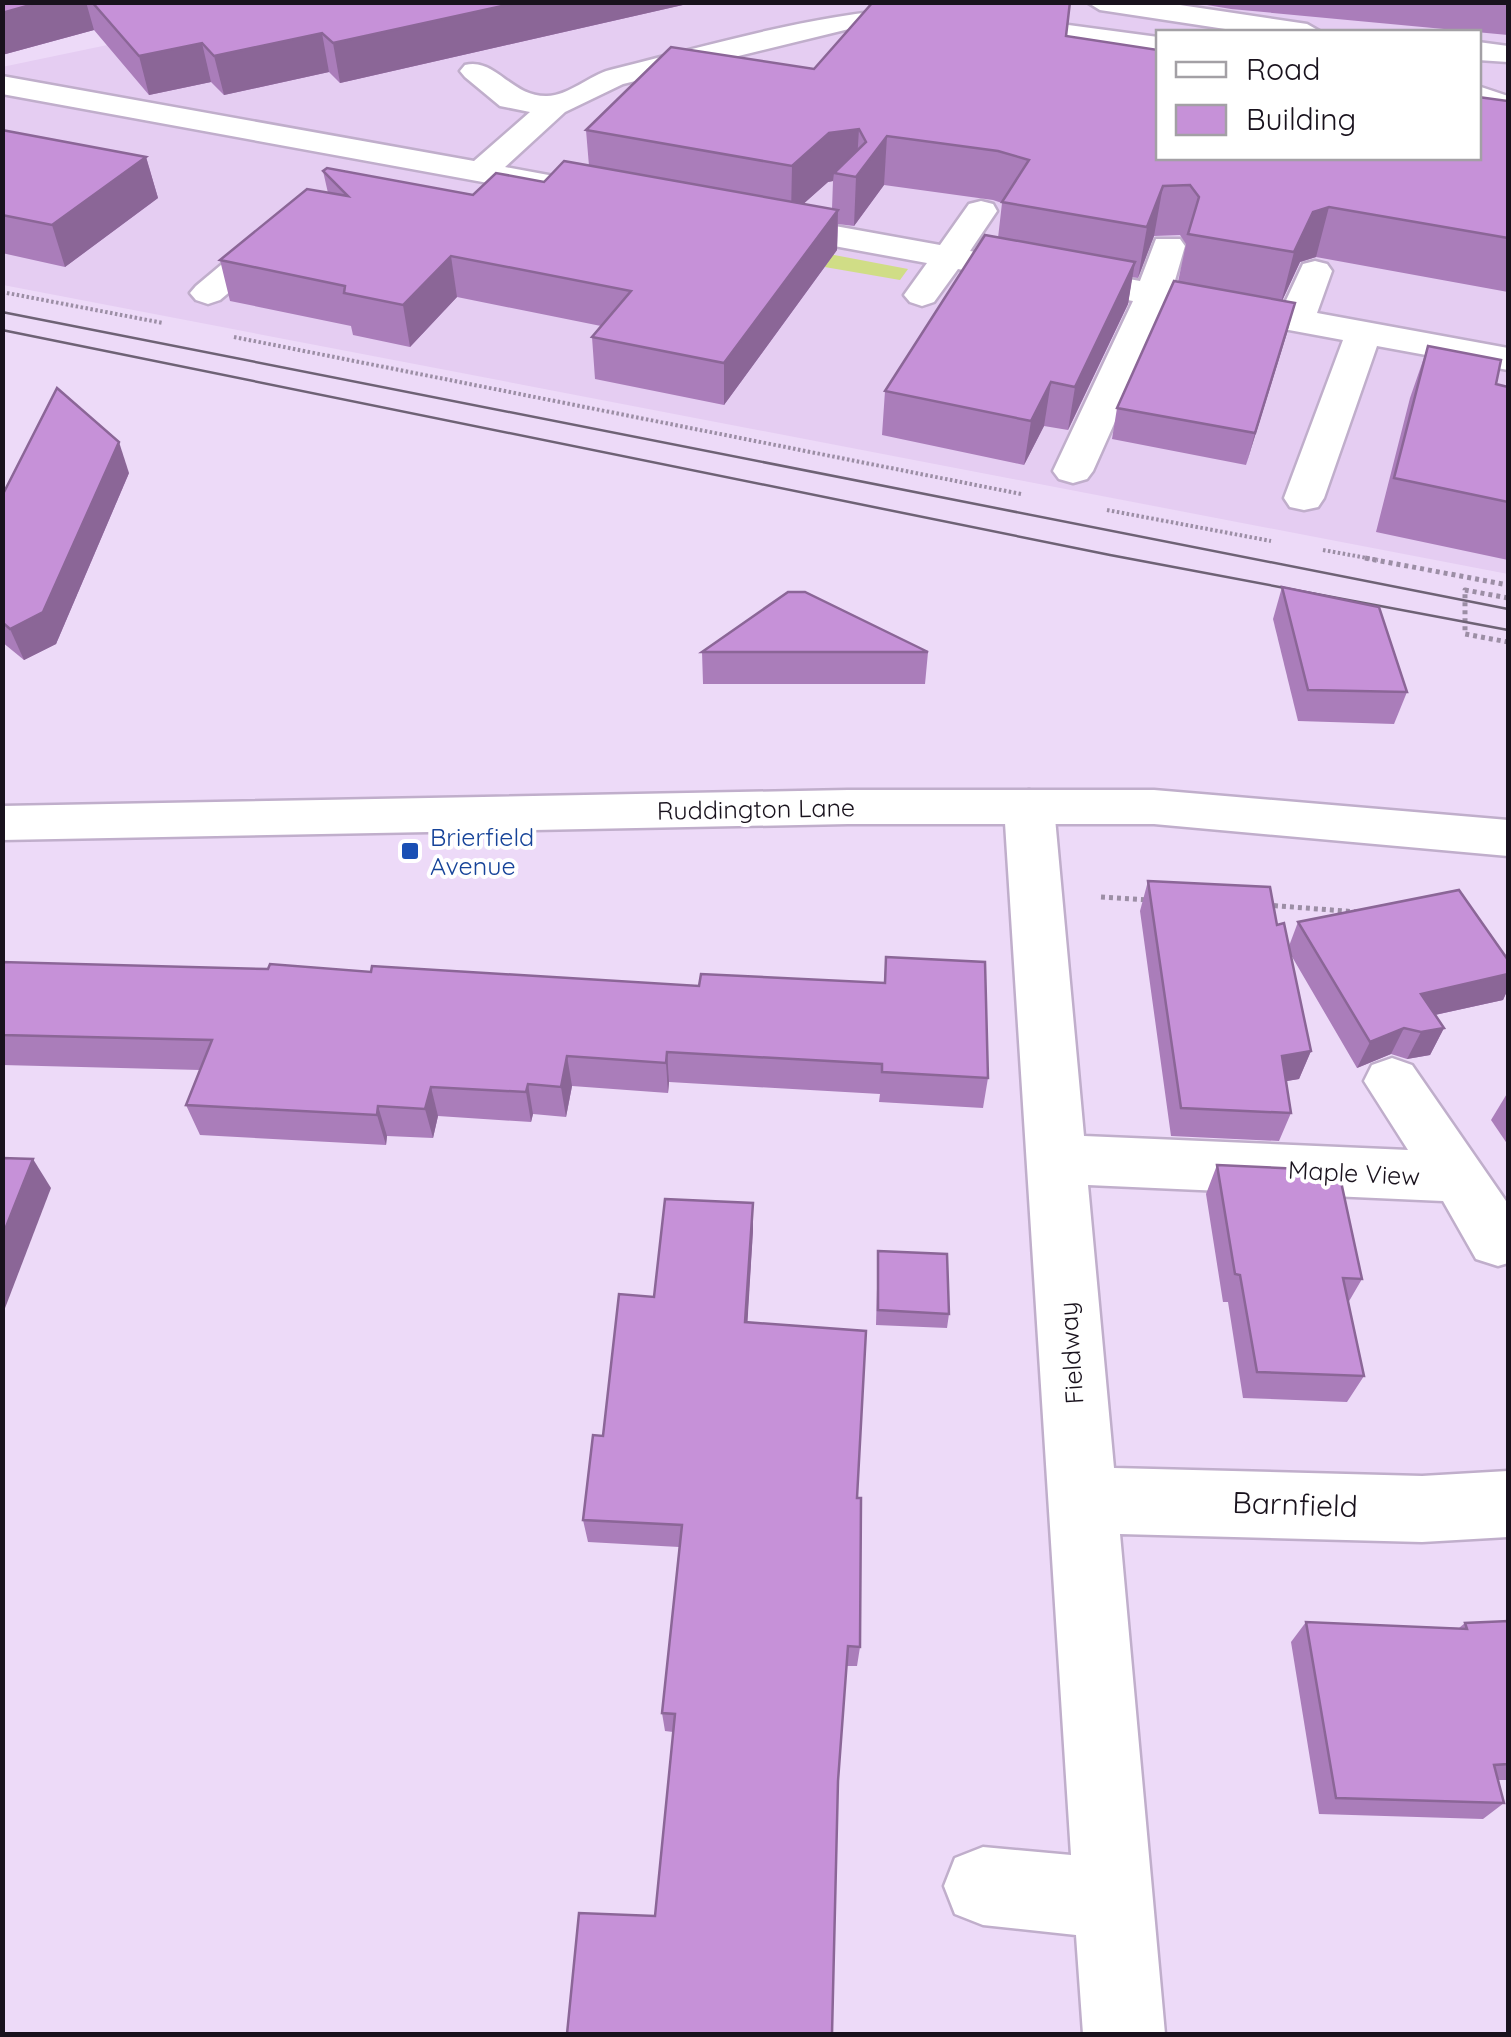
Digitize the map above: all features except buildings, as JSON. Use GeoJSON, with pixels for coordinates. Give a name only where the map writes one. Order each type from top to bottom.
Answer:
{"type":"FeatureCollection","features":[{"type":"Feature","properties":{"kind":"street"},"geometry":{"type":"LineString","coordinates":[[828,2],[853,20]]}},
{"type":"Feature","properties":{"kind":"street"},"geometry":{"type":"LineString","coordinates":[[1100,2],[1184,12],[1216,28],[1262,30]]}},
{"type":"Feature","properties":{"kind":"street"},"geometry":{"type":"LineString","coordinates":[[481,172],[554,106],[612,78],[853,20],[968,11],[1090,37],[1156,46]]}},
{"type":"Feature","properties":{"kind":"street"},"geometry":{"type":"LineString","coordinates":[[679,35],[708,55],[754,75]]}},
{"type":"Feature","properties":{"kind":"street"},"geometry":{"type":"LineString","coordinates":[[1072,63],[1090,37]]}},
{"type":"Feature","properties":{"kind":"street"},"geometry":{"type":"LineString","coordinates":[[1481,51],[1508,54]]}},
{"type":"Feature","properties":{"kind":"street"},"geometry":{"type":"LineString","coordinates":[[475,71],[511,100],[554,106]]}},
{"type":"Feature","properties":{"kind":"street"},"geometry":{"type":"LineString","coordinates":[[2,84],[608,195]]}},
{"type":"Feature","properties":{"kind":"street"},"geometry":{"type":"LineString","coordinates":[[346,177],[375,152]]}},
{"type":"Feature","properties":{"kind":"street"},"geometry":{"type":"LineString","coordinates":[[799,230],[834,198]]}},
{"type":"Feature","properties":{"kind":"street"},"geometry":{"type":"LineString","coordinates":[[922,295],[980,211]]}},
{"type":"Feature","properties":{"kind":"street"},"geometry":{"type":"LineString","coordinates":[[208,293],[304,212]]}},
{"type":"Feature","properties":{"kind":"street"},"geometry":{"type":"LineString","coordinates":[[726,216],[1508,358]]}},
{"type":"Feature","properties":{"kind":"street"},"geometry":{"type":"LineString","coordinates":[[1073,471],[1154,294],[1168,246]]}},
{"type":"Feature","properties":{"kind":"street"},"geometry":{"type":"LineString","coordinates":[[1296,320],[1315,271]]}},
{"type":"Feature","properties":{"kind":"street"},"geometry":{"type":"LineString","coordinates":[[1304,498],[1364,332]]}},
{"type":"Feature","properties":{"kind":"street","name":"Fieldway"},"geometry":{"type":"LineString","coordinates":[[1029,807],[1124,2034]]}},
{"type":"Feature","properties":{"kind":"street","name":"Ruddington Lane"},"geometry":{"type":"LineString","coordinates":[[2,823],[1154,807],[1508,838]]}},
{"type":"Feature","properties":{"kind":"street"},"geometry":{"type":"LineString","coordinates":[[1392,1081],[1460,1177],[1498,1240]]}},
{"type":"Feature","properties":{"kind":"street","name":"Maple View"},"geometry":{"type":"LineString","coordinates":[[1056,1160],[1460,1177]]}},
{"type":"Feature","properties":{"kind":"street","name":"Barnfield"},"geometry":{"type":"LineString","coordinates":[[1082,1500],[1422,1509],[1508,1504]]}},
{"type":"Feature","properties":{"kind":"street"},"geometry":{"type":"LineString","coordinates":[[983,1886],[1113,1899]]}},
{"type":"Feature","properties":{"kind":"path"},"geometry":{"type":"LineString","coordinates":[[2,292],[172,325]]}},
{"type":"Feature","properties":{"kind":"path"},"geometry":{"type":"LineString","coordinates":[[228,336],[1029,496]]}},
{"type":"Feature","properties":{"kind":"path"},"geometry":{"type":"LineString","coordinates":[[1106,510],[1279,542]]}},
{"type":"Feature","properties":{"kind":"path"},"geometry":{"type":"LineString","coordinates":[[1318,549],[1508,585]]}},
{"type":"Feature","properties":{"kind":"path"},"geometry":{"type":"LineString","coordinates":[[1508,598],[1465,590],[1463,600],[1465,634],[1508,642]]}},
{"type":"Feature","properties":{"kind":"path"},"geometry":{"type":"LineString","coordinates":[[1035,892],[1168,901]]}},
{"type":"Feature","properties":{"kind":"path"},"geometry":{"type":"LineString","coordinates":[[1264,905],[1360,912]]}},
{"type":"Feature","properties":{"kind":"shaded area"},"geometry":{"type":"Polygon","coordinates":[[[313,2],[1508,3],[1508,574],[3,285],[2,67],[313,2]]]}},
{"type":"Feature","properties":{"kind":"green space"},"geometry":{"type":"Polygon","coordinates":[[[792,247],[908,269],[900,280],[784,260],[792,247]]]}},
{"type":"Feature","properties":{"kind":"tram line"},"geometry":{"type":"LineString","coordinates":[[2,312],[1508,609]]}},
{"type":"Feature","properties":{"kind":"tram line"},"geometry":{"type":"LineString","coordinates":[[2,330],[1110,555],[1508,630]]}},
{"type":"Feature","properties":{"kind":"place","name":"Brierfield Avenue"},"geometry":{"type":"Point","coordinates":[410,851]}}]}
